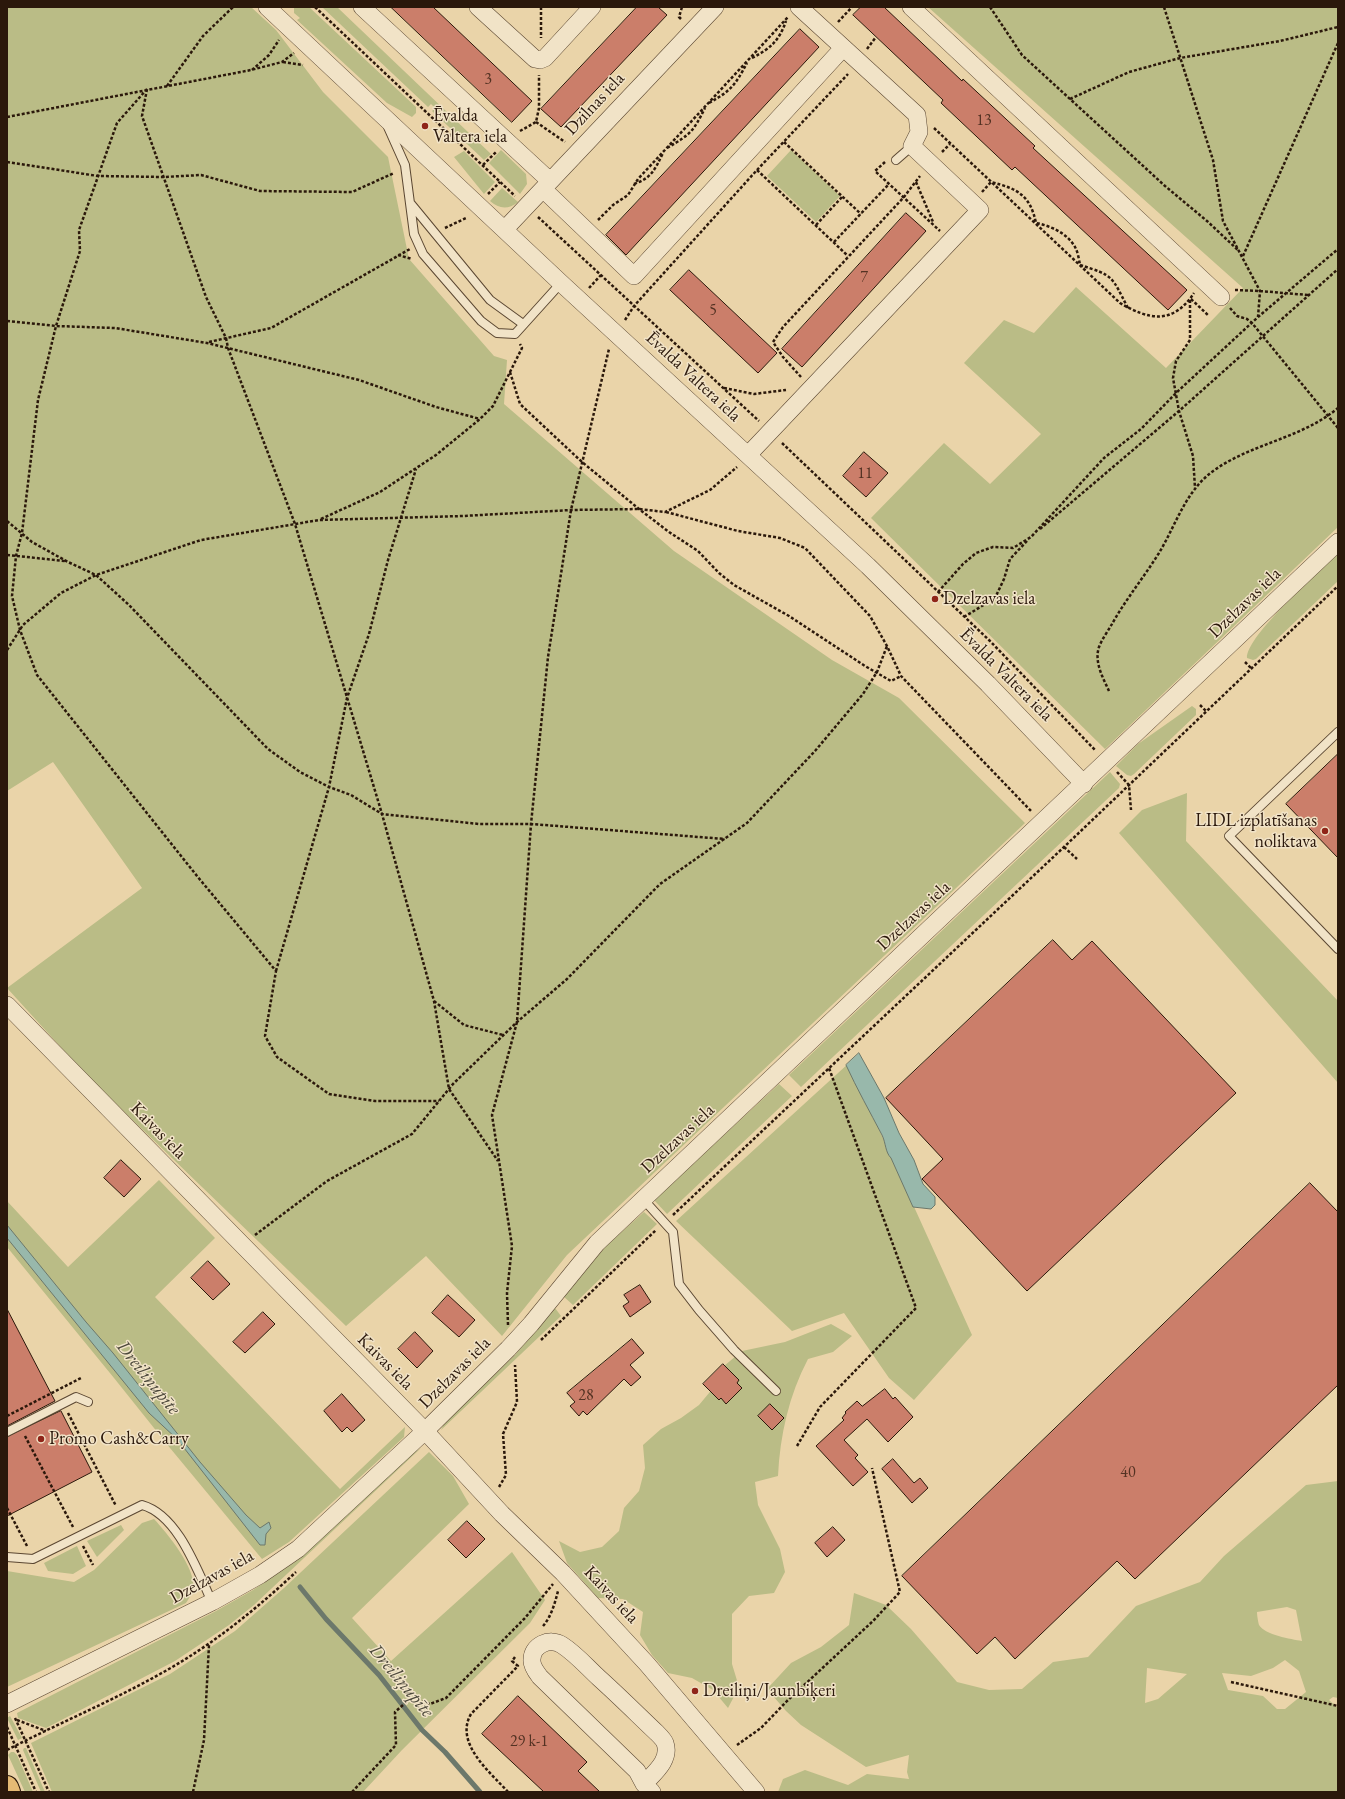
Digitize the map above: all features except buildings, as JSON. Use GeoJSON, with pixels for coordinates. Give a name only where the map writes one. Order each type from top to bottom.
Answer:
{"type":"FeatureCollection","features":[{"type":"Feature","properties":{"kind":"main road"},"geometry":{"type":"LineString","coordinates":[[7,1787],[9,1792]]}},
{"type":"Feature","properties":{"kind":"street"},"geometry":{"type":"LineString","coordinates":[[362,7],[546,185],[634,276],[843,48]]}},
{"type":"Feature","properties":{"kind":"street"},"geometry":{"type":"LineString","coordinates":[[478,7],[535,59],[540,60],[545,58],[592,7]]}},
{"type":"Feature","properties":{"kind":"street","name":"Dzilnas iela"},"geometry":{"type":"LineString","coordinates":[[505,229],[715,7]]}},
{"type":"Feature","properties":{"kind":"street"},"geometry":{"type":"LineString","coordinates":[[910,7],[1221,297]]}},
{"type":"Feature","properties":{"kind":"street","name":"Ēvalda Valtera iela"},"geometry":{"type":"LineString","coordinates":[[270,8],[383,117],[505,229],[560,283],[868,566],[988,684],[1084,784]]}},
{"type":"Feature","properties":{"kind":"street"},"geometry":{"type":"LineString","coordinates":[[748,455],[980,210],[912,146],[919,132],[917,115],[843,48],[793,15]]}},
{"type":"Feature","properties":{"kind":"street","name":"Dzelzavas iela"},"geometry":{"type":"LineString","coordinates":[[10,1710],[212,1602],[260,1575],[298,1549],[425,1431],[514,1354],[531,1324],[597,1243],[1084,784],[1338,542]]}},
{"type":"Feature","properties":{"kind":"street","name":"Kaivas iela"},"geometry":{"type":"LineString","coordinates":[[7,1005],[425,1431],[491,1503],[563,1573],[648,1664],[756,1792]]}},
{"type":"Feature","properties":{"kind":"street"},"geometry":{"type":"LineString","coordinates":[[556,1641],[564,1646],[658,1733],[665,1743],[664,1763],[648,1788],[636,1771],[540,1677],[532,1662],[532,1655],[540,1645],[546,1642],[556,1641]]}},
{"type":"Feature","properties":{"kind":"lane"},"geometry":{"type":"LineString","coordinates":[[383,117],[405,165],[414,234],[423,254],[481,321],[497,333],[515,334],[560,283]]}},
{"type":"Feature","properties":{"kind":"lane"},"geometry":{"type":"LineString","coordinates":[[896,160],[912,146]]}},
{"type":"Feature","properties":{"kind":"lane"},"geometry":{"type":"LineString","coordinates":[[410,204],[490,300],[523,324]]}},
{"type":"Feature","properties":{"kind":"lane"},"geometry":{"type":"LineString","coordinates":[[1338,732],[1229,836],[1338,950]]}},
{"type":"Feature","properties":{"kind":"lane"},"geometry":{"type":"LineString","coordinates":[[643,1199],[673,1232],[679,1284],[699,1310],[734,1350],[776,1391]]}},
{"type":"Feature","properties":{"kind":"lane"},"geometry":{"type":"LineString","coordinates":[[7,1432],[76,1397],[88,1402]]}},
{"type":"Feature","properties":{"kind":"lane"},"geometry":{"type":"LineString","coordinates":[[7,1557],[33,1559],[142,1504],[152,1508],[180,1535],[212,1602]]}},
{"type":"Feature","properties":{"kind":"path"},"geometry":{"type":"LineString","coordinates":[[166,86],[204,36],[233,7]]}},
{"type":"Feature","properties":{"kind":"path"},"geometry":{"type":"LineString","coordinates":[[315,7],[526,206],[771,432],[964,617],[1128,785],[1131,810]]}},
{"type":"Feature","properties":{"kind":"path"},"geometry":{"type":"LineString","coordinates":[[483,165],[503,143],[536,122],[539,108],[541,7]]}},
{"type":"Feature","properties":{"kind":"path"},"geometry":{"type":"LineString","coordinates":[[682,7],[679,17],[683,21]]}},
{"type":"Feature","properties":{"kind":"path"},"geometry":{"type":"LineString","coordinates":[[990,7],[1022,55],[1165,186],[1207,221],[1239,251]]}},
{"type":"Feature","properties":{"kind":"path"},"geometry":{"type":"LineString","coordinates":[[1164,7],[1213,160],[1223,221],[1260,291],[1258,317]]}},
{"type":"Feature","properties":{"kind":"path"},"geometry":{"type":"LineString","coordinates":[[634,184],[646,180],[653,172],[664,150],[687,137],[694,129],[707,104],[728,92],[732,88],[750,58],[767,50],[776,42],[793,15]]}},
{"type":"Feature","properties":{"kind":"path"},"geometry":{"type":"LineString","coordinates":[[598,221],[613,205],[628,195],[634,184],[664,150],[750,58],[793,15]]}},
{"type":"Feature","properties":{"kind":"path"},"geometry":{"type":"LineString","coordinates":[[1070,99],[1129,72],[1180,58],[1280,41],[1338,27]]}},
{"type":"Feature","properties":{"kind":"path"},"geometry":{"type":"LineString","coordinates":[[251,70],[269,55],[283,34]]}},
{"type":"Feature","properties":{"kind":"path"},"geometry":{"type":"LineString","coordinates":[[491,1503],[506,1475],[503,1434],[518,1402],[507,1293],[512,1246],[492,1115],[517,1022],[531,824],[548,657],[571,510],[610,346],[634,306],[757,170],[858,63],[876,37]]}},
{"type":"Feature","properties":{"kind":"path"},"geometry":{"type":"LineString","coordinates":[[1242,256],[1338,43]]}},
{"type":"Feature","properties":{"kind":"path"},"geometry":{"type":"LineString","coordinates":[[7,117],[251,70],[282,62],[296,52]]}},
{"type":"Feature","properties":{"kind":"path"},"geometry":{"type":"LineString","coordinates":[[282,62],[306,65]]}},
{"type":"Feature","properties":{"kind":"path"},"geometry":{"type":"LineString","coordinates":[[147,89],[117,123],[79,230],[80,251],[56,326],[38,400],[22,533],[16,556],[12,596],[20,630],[37,675],[197,876],[276,971]]}},
{"type":"Feature","properties":{"kind":"path"},"geometry":{"type":"LineString","coordinates":[[147,89],[142,116],[206,296],[226,338],[228,348],[295,524],[382,814],[434,1001],[449,1089],[499,1163]]}},
{"type":"Feature","properties":{"kind":"path"},"geometry":{"type":"LineString","coordinates":[[917,115],[927,121],[1120,303],[1128,308],[1144,315],[1166,316],[1180,309],[1190,299],[1195,293],[1195,286]]}},
{"type":"Feature","properties":{"kind":"path"},"geometry":{"type":"LineString","coordinates":[[536,122],[568,144]]}},
{"type":"Feature","properties":{"kind":"path"},"geometry":{"type":"LineString","coordinates":[[784,142],[861,214]]}},
{"type":"Feature","properties":{"kind":"path"},"geometry":{"type":"LineString","coordinates":[[801,378],[783,357],[773,342],[783,328],[904,197],[931,164],[950,144]]}},
{"type":"Feature","properties":{"kind":"path"},"geometry":{"type":"LineString","coordinates":[[896,160],[883,163],[875,171],[944,235]]}},
{"type":"Feature","properties":{"kind":"path"},"geometry":{"type":"LineString","coordinates":[[7,162],[98,176],[164,177],[201,175],[260,191],[352,192],[391,175],[405,165]]}},
{"type":"Feature","properties":{"kind":"path"},"geometry":{"type":"LineString","coordinates":[[757,170],[848,256]]}},
{"type":"Feature","properties":{"kind":"path"},"geometry":{"type":"LineString","coordinates":[[916,182],[934,225]]}},
{"type":"Feature","properties":{"kind":"path"},"geometry":{"type":"LineString","coordinates":[[991,182],[1008,186],[1024,196],[1033,208],[1036,223]]}},
{"type":"Feature","properties":{"kind":"path"},"geometry":{"type":"LineString","coordinates":[[834,242],[889,184]]}},
{"type":"Feature","properties":{"kind":"path"},"geometry":{"type":"LineString","coordinates":[[816,225],[842,197]]}},
{"type":"Feature","properties":{"kind":"path"},"geometry":{"type":"LineString","coordinates":[[1036,223],[1048,225],[1066,236],[1076,248],[1080,265]]}},
{"type":"Feature","properties":{"kind":"path"},"geometry":{"type":"LineString","coordinates":[[207,343],[271,328],[419,244]]}},
{"type":"Feature","properties":{"kind":"path"},"geometry":{"type":"LineString","coordinates":[[964,617],[995,598],[1004,579],[1010,559],[1104,458],[1141,429],[1176,393],[1258,317],[1338,249]]}},
{"type":"Feature","properties":{"kind":"path"},"geometry":{"type":"LineString","coordinates":[[398,255],[414,259],[417,262]]}},
{"type":"Feature","properties":{"kind":"path"},"geometry":{"type":"LineString","coordinates":[[1080,265],[1106,274],[1113,279],[1128,308]]}},
{"type":"Feature","properties":{"kind":"path"},"geometry":{"type":"LineString","coordinates":[[938,592],[976,552],[993,547],[1013,548],[1031,537],[1179,411],[1338,269]]}},
{"type":"Feature","properties":{"kind":"path"},"geometry":{"type":"LineString","coordinates":[[1308,295],[1287,292],[1231,290],[1221,297],[1237,316],[1247,319],[1263,335],[1338,428]]}},
{"type":"Feature","properties":{"kind":"path"},"geometry":{"type":"LineString","coordinates":[[1190,299],[1209,316]]}},
{"type":"Feature","properties":{"kind":"path"},"geometry":{"type":"LineString","coordinates":[[1190,299],[1190,340],[1176,361],[1173,378],[1179,411],[1193,456],[1195,488]]}},
{"type":"Feature","properties":{"kind":"path"},"geometry":{"type":"LineString","coordinates":[[8,320],[56,326],[115,328],[207,343],[359,380],[436,407],[480,419]]}},
{"type":"Feature","properties":{"kind":"path"},"geometry":{"type":"LineString","coordinates":[[319,520],[380,492],[436,455],[480,419],[493,406],[522,348],[515,334]]}},
{"type":"Feature","properties":{"kind":"path"},"geometry":{"type":"LineString","coordinates":[[510,372],[520,404],[582,462],[639,509],[669,532],[698,551],[719,573],[734,584],[789,616],[865,666],[892,681],[901,676]]}},
{"type":"Feature","properties":{"kind":"path"},"geometry":{"type":"LineString","coordinates":[[723,388],[754,394],[788,390]]}},
{"type":"Feature","properties":{"kind":"path"},"geometry":{"type":"LineString","coordinates":[[1109,691],[1102,676],[1098,661],[1099,648],[1122,606],[1158,553],[1182,506],[1195,488],[1216,469],[1230,461],[1305,430],[1338,408]]}},
{"type":"Feature","properties":{"kind":"path"},"geometry":{"type":"LineString","coordinates":[[665,512],[710,490],[733,471],[748,455]]}},
{"type":"Feature","properties":{"kind":"path"},"geometry":{"type":"LineString","coordinates":[[416,469],[388,560],[369,634],[346,698],[329,787],[276,971],[265,1036],[277,1057],[329,1094],[375,1101],[439,1101]]}},
{"type":"Feature","properties":{"kind":"path"},"geometry":{"type":"LineString","coordinates":[[7,650],[23,625],[61,593],[96,575],[201,540],[319,520],[571,510],[639,509],[665,512],[738,531],[780,538],[805,548],[870,616],[887,646],[901,676],[1042,822]]}},
{"type":"Feature","properties":{"kind":"path"},"geometry":{"type":"LineString","coordinates":[[7,521],[32,542],[68,562],[96,575],[129,605],[268,749],[300,772],[329,787],[352,795],[382,814],[478,824],[531,824],[725,839]]}},
{"type":"Feature","properties":{"kind":"path"},"geometry":{"type":"LineString","coordinates":[[7,555],[68,562]]}},
{"type":"Feature","properties":{"kind":"path"},"geometry":{"type":"LineString","coordinates":[[537,1344],[1064,847],[1338,586]]}},
{"type":"Feature","properties":{"kind":"path"},"geometry":{"type":"LineString","coordinates":[[242,1245],[327,1181],[412,1134],[449,1089],[503,1035],[567,978],[660,884],[747,823],[815,751],[863,694],[877,672],[887,646]]}},
{"type":"Feature","properties":{"kind":"path"},"geometry":{"type":"LineString","coordinates":[[1245,662],[1251,668]]}},
{"type":"Feature","properties":{"kind":"path"},"geometry":{"type":"LineString","coordinates":[[1200,704],[1206,711]]}},
{"type":"Feature","properties":{"kind":"path"},"geometry":{"type":"LineString","coordinates":[[1064,847],[1077,859]]}},
{"type":"Feature","properties":{"kind":"path"},"geometry":{"type":"LineString","coordinates":[[434,1001],[464,1025],[503,1035]]}},
{"type":"Feature","properties":{"kind":"path"},"geometry":{"type":"LineString","coordinates":[[797,1446],[820,1407],[916,1308],[829,1068]]}},
{"type":"Feature","properties":{"kind":"path"},"geometry":{"type":"LineString","coordinates":[[514,1354],[515,1365]]}},
{"type":"Feature","properties":{"kind":"path"},"geometry":{"type":"LineString","coordinates":[[509,1371],[515,1365]]}},
{"type":"Feature","properties":{"kind":"path"},"geometry":{"type":"LineString","coordinates":[[7,1416],[81,1378]]}},
{"type":"Feature","properties":{"kind":"path"},"geometry":{"type":"LineString","coordinates":[[56,1391],[122,1515]]}},
{"type":"Feature","properties":{"kind":"path"},"geometry":{"type":"LineString","coordinates":[[12,1413],[93,1565]]}},
{"type":"Feature","properties":{"kind":"path"},"geometry":{"type":"LineString","coordinates":[[725,1754],[762,1728],[787,1701],[873,1621],[900,1592],[872,1468]]}},
{"type":"Feature","properties":{"kind":"path"},"geometry":{"type":"LineString","coordinates":[[7,1508],[33,1559]]}},
{"type":"Feature","properties":{"kind":"path"},"geometry":{"type":"LineString","coordinates":[[7,1750],[160,1675],[209,1644],[270,1596],[301,1567]]}},
{"type":"Feature","properties":{"kind":"path"},"geometry":{"type":"LineString","coordinates":[[539,1631],[547,1622],[552,1610],[563,1573]]}},
{"type":"Feature","properties":{"kind":"path"},"geometry":{"type":"LineString","coordinates":[[352,1792],[396,1745],[395,1712],[411,1698],[430,1704],[446,1698],[525,1618],[563,1573]]}},
{"type":"Feature","properties":{"kind":"path"},"geometry":{"type":"LineString","coordinates":[[194,1792],[204,1740],[209,1644]]}},
{"type":"Feature","properties":{"kind":"path"},"geometry":{"type":"LineString","coordinates":[[508,1792],[478,1758],[469,1744],[466,1732],[467,1721],[471,1714],[518,1666],[512,1661],[520,1652]]}},
{"type":"Feature","properties":{"kind":"path"},"geometry":{"type":"LineString","coordinates":[[1231,1682],[1338,1706]]}},
{"type":"Feature","properties":{"kind":"path"},"geometry":{"type":"LineString","coordinates":[[10,1710],[27,1741],[49,1792]]}},
{"type":"Feature","properties":{"kind":"path"},"geometry":{"type":"LineString","coordinates":[[16,1720],[46,1731]]}},
{"type":"Feature","properties":{"kind":"path"},"geometry":{"type":"LineString","coordinates":[[7,1727],[36,1792]]}},
{"type":"Feature","properties":{"kind":"green space"},"geometry":{"type":"Polygon","coordinates":[[[7,7],[251,7],[276,30],[323,92],[388,157],[409,259],[494,356],[507,360],[504,404],[674,551],[832,660],[899,698],[1025,823],[567,1255],[502,1336],[426,1256],[346,1326],[87,1076],[7,988],[142,888],[53,762],[7,791],[7,7]]]}},
{"type":"Feature","properties":{"kind":"green space"},"geometry":{"type":"Polygon","coordinates":[[[294,7],[309,7],[416,107],[416,113],[412,117],[387,103],[297,20],[300,18],[294,13],[294,7]]]}},
{"type":"Feature","properties":{"kind":"green space"},"geometry":{"type":"Polygon","coordinates":[[[322,7],[337,7],[491,154],[484,160],[432,111],[435,108],[431,104],[428,107],[322,7]]]}},
{"type":"Feature","properties":{"kind":"green space"},"geometry":{"type":"Polygon","coordinates":[[[928,7],[1338,7],[1338,527],[1105,749],[871,518],[944,443],[990,484],[1041,434],[964,363],[1004,320],[1034,333],[1076,287],[1166,368],[1243,288],[928,7]]]}},
{"type":"Feature","properties":{"kind":"green space"},"geometry":{"type":"Polygon","coordinates":[[[501,150],[526,174],[527,184],[520,194],[489,163],[501,150]]]}},
{"type":"Feature","properties":{"kind":"green space"},"geometry":{"type":"Polygon","coordinates":[[[791,150],[840,196],[816,222],[767,176],[791,150]]]}},
{"type":"Feature","properties":{"kind":"green space"},"geometry":{"type":"Polygon","coordinates":[[[464,151],[495,182],[484,194],[454,157],[464,151]]]}},
{"type":"Feature","properties":{"kind":"green space"},"geometry":{"type":"Polygon","coordinates":[[[502,188],[518,202],[504,208],[497,206],[490,201],[502,188]]]}},
{"type":"Feature","properties":{"kind":"green space"},"geometry":{"type":"Polygon","coordinates":[[[1338,554],[1338,581],[1256,659],[1253,660],[1247,658],[1250,648],[1258,635],[1285,604],[1338,554]]]}},
{"type":"Feature","properties":{"kind":"green space"},"geometry":{"type":"Polygon","coordinates":[[[1192,706],[1196,709],[1196,715],[1134,774],[1131,776],[1127,775],[1116,766],[1138,744],[1192,706]]]}},
{"type":"Feature","properties":{"kind":"green space"},"geometry":{"type":"Polygon","coordinates":[[[1110,772],[1120,784],[1119,788],[801,1087],[789,1075],[1110,772]]]}},
{"type":"Feature","properties":{"kind":"green space"},"geometry":{"type":"Polygon","coordinates":[[[1187,793],[1186,841],[1338,1001],[1338,1083],[1119,833],[1142,810],[1187,793]]]}},
{"type":"Feature","properties":{"kind":"green space"},"geometry":{"type":"Polygon","coordinates":[[[849,1063],[972,1335],[914,1400],[889,1378],[844,1313],[792,1331],[676,1221],[849,1063]]]}},
{"type":"Feature","properties":{"kind":"green space"},"geometry":{"type":"Polygon","coordinates":[[[779,1084],[792,1096],[667,1214],[654,1200],[779,1084]]]}},
{"type":"Feature","properties":{"kind":"green space"},"geometry":{"type":"Polygon","coordinates":[[[159,1180],[215,1238],[155,1297],[340,1489],[405,1427],[404,1437],[289,1542],[262,1559],[7,1247],[7,1201],[68,1267],[159,1180]]]}},
{"type":"Feature","properties":{"kind":"green space"},"geometry":{"type":"Polygon","coordinates":[[[644,1212],[657,1224],[573,1305],[563,1296],[607,1245],[644,1212]]]}},
{"type":"Feature","properties":{"kind":"green space"},"geometry":{"type":"Polygon","coordinates":[[[555,1308],[561,1316],[441,1430],[445,1422],[515,1355],[555,1308]]]}},
{"type":"Feature","properties":{"kind":"green space"},"geometry":{"type":"Polygon","coordinates":[[[831,1324],[852,1336],[833,1352],[808,1359],[801,1373],[791,1401],[783,1430],[778,1476],[755,1482],[758,1505],[780,1549],[785,1572],[774,1593],[749,1596],[732,1614],[732,1664],[739,1687],[728,1708],[713,1690],[692,1678],[668,1673],[652,1655],[640,1635],[643,1612],[623,1599],[598,1598],[567,1563],[559,1541],[580,1552],[602,1547],[619,1531],[624,1508],[639,1491],[645,1468],[643,1445],[661,1429],[681,1418],[699,1405],[714,1387],[724,1366],[742,1351],[785,1342],[831,1324]]]}},
{"type":"Feature","properties":{"kind":"green space"},"geometry":{"type":"Polygon","coordinates":[[[421,1448],[254,1605],[229,1625],[175,1661],[46,1728],[18,1718],[17,1713],[216,1611],[253,1590],[294,1562],[329,1532],[412,1454],[421,1448]]]}},
{"type":"Feature","properties":{"kind":"green space"},"geometry":{"type":"Polygon","coordinates":[[[429,1452],[453,1476],[469,1504],[352,1618],[391,1661],[512,1552],[545,1600],[530,1623],[402,1750],[363,1792],[52,1792],[31,1743],[170,1674],[235,1631],[284,1588],[429,1452]]]}},
{"type":"Feature","properties":{"kind":"green space"},"geometry":{"type":"Polygon","coordinates":[[[1338,1481],[1338,1698],[1333,1697],[1329,1700],[1338,1708],[1338,1792],[778,1792],[783,1779],[805,1770],[848,1785],[867,1774],[909,1779],[907,1772],[909,1755],[866,1767],[801,1725],[786,1711],[767,1689],[791,1663],[821,1647],[849,1625],[854,1593],[886,1605],[911,1629],[957,1682],[989,1690],[1022,1689],[1053,1662],[1088,1657],[1136,1606],[1200,1582],[1224,1556],[1306,1485],[1338,1481]],[[1287,1607],[1257,1612],[1259,1625],[1272,1634],[1302,1641],[1296,1610],[1287,1607]],[[1285,1660],[1273,1668],[1251,1676],[1222,1673],[1228,1690],[1263,1696],[1277,1709],[1285,1709],[1306,1692],[1299,1671],[1285,1660]],[[1147,1668],[1145,1703],[1158,1699],[1187,1674],[1147,1668]]]}},
{"type":"Feature","properties":{"kind":"green space"},"geometry":{"type":"Polygon","coordinates":[[[154,1519],[180,1552],[190,1572],[193,1581],[193,1589],[186,1603],[7,1687],[7,1571],[74,1582],[94,1570],[142,1523],[154,1519]]]}},
{"type":"Feature","properties":{"kind":"green space"},"geometry":{"type":"Polygon","coordinates":[[[121,1525],[124,1530],[97,1557],[87,1541],[121,1525]]]}},
{"type":"Feature","properties":{"kind":"green space"},"geometry":{"type":"Polygon","coordinates":[[[77,1546],[86,1566],[73,1574],[48,1571],[44,1563],[77,1546]]]}},
{"type":"Feature","properties":{"kind":"green space"},"geometry":{"type":"Polygon","coordinates":[[[10,1716],[22,1738],[18,1740],[7,1718],[10,1716]]]}},
{"type":"Feature","properties":{"kind":"green space"},"geometry":{"type":"Polygon","coordinates":[[[26,1748],[45,1792],[41,1792],[23,1750],[26,1748]]]}},
{"type":"Feature","properties":{"kind":"green space"},"geometry":{"type":"Polygon","coordinates":[[[11,1752],[14,1752],[17,1755],[33,1792],[25,1792],[8,1755],[11,1752]]]}},
{"type":"Feature","properties":{"kind":"shaded area"},"geometry":{"type":"Polygon","coordinates":[[[859,1053],[884,1098],[899,1133],[914,1160],[923,1184],[935,1197],[935,1205],[931,1209],[913,1207],[888,1153],[882,1135],[846,1065],[859,1053]]]}},
{"type":"Feature","properties":{"kind":"shaded area","name":"Dreiliņupīte"},"geometry":{"type":"Polygon","coordinates":[[[7,1225],[113,1353],[200,1462],[246,1515],[260,1528],[269,1522],[271,1528],[266,1534],[265,1545],[260,1545],[177,1439],[149,1413],[7,1238],[7,1225]]]}},
{"type":"Feature","properties":{"kind":"waterway","name":"Dreiliņupīte"},"geometry":{"type":"LineString","coordinates":[[300,1587],[326,1619],[379,1675],[422,1730],[445,1752],[480,1792]]}},
{"type":"Feature","properties":{"kind":"place","name":"Ēvalda Valtera iela"},"geometry":{"type":"Point","coordinates":[425,126]}},
{"type":"Feature","properties":{"kind":"place","name":"Dzelzavas iela"},"geometry":{"type":"Point","coordinates":[935,599]}},
{"type":"Feature","properties":{"kind":"place","name":"LIDL izplatīšanas noliktava"},"geometry":{"type":"Point","coordinates":[1325,831]}},
{"type":"Feature","properties":{"kind":"place","name":"Promo Cash&Carry"},"geometry":{"type":"Point","coordinates":[41,1439]}},
{"type":"Feature","properties":{"kind":"place","name":"Dreiliņi/Jaunbiķeri"},"geometry":{"type":"Point","coordinates":[695,1691]}}]}
